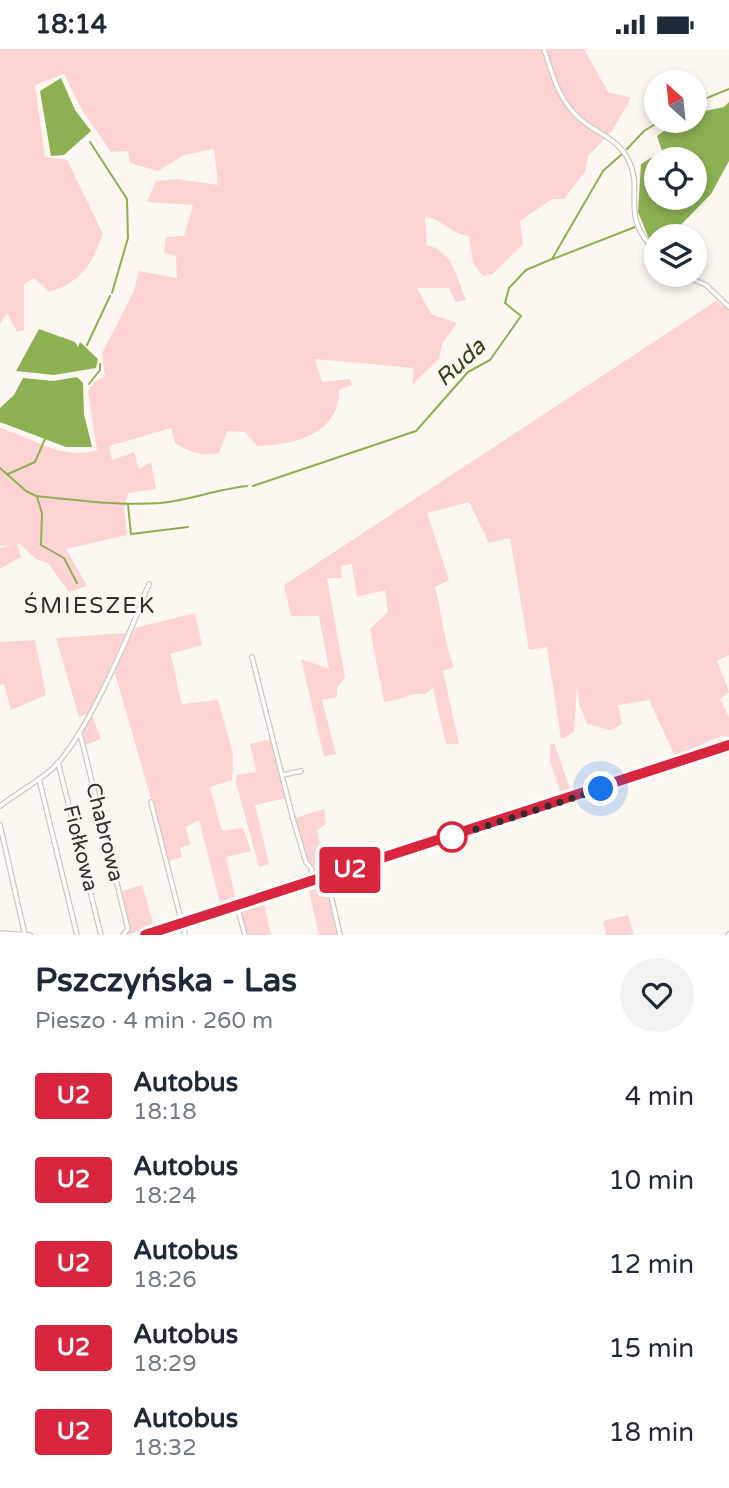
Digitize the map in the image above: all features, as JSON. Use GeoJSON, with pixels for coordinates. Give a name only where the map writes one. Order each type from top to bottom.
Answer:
{"type":"FeatureCollection","features":[{"type":"Feature","properties":{"kind":"main road"},"geometry":{"type":"LineString","coordinates":[[145,935],[327,878],[729,745]]}},
{"type":"Feature","properties":{"kind":"street"},"geometry":{"type":"LineString","coordinates":[[544,49],[560,95],[577,117],[619,145],[631,164],[632,203],[644,238]]}},
{"type":"Feature","properties":{"kind":"street"},"geometry":{"type":"LineString","coordinates":[[707,286],[729,307]]}},
{"type":"Feature","properties":{"kind":"street"},"geometry":{"type":"LineString","coordinates":[[0,806],[58,762],[79,731],[133,626],[149,584]]}},
{"type":"Feature","properties":{"kind":"street"},"geometry":{"type":"LineString","coordinates":[[252,657],[306,862],[312,869],[311,875],[262,892],[262,899]]}},
{"type":"Feature","properties":{"kind":"street","name":"Chabrowa"},"geometry":{"type":"LineString","coordinates":[[79,731],[121,896],[125,934]]}},
{"type":"Feature","properties":{"kind":"street","name":"Fiołkowa"},"geometry":{"type":"LineString","coordinates":[[58,762],[101,935]]}},
{"type":"Feature","properties":{"kind":"street"},"geometry":{"type":"LineString","coordinates":[[283,775],[301,771]]}},
{"type":"Feature","properties":{"kind":"street"},"geometry":{"type":"LineString","coordinates":[[39,779],[77,935]]}},
{"type":"Feature","properties":{"kind":"street"},"geometry":{"type":"LineString","coordinates":[[151,802],[185,935]]}},
{"type":"Feature","properties":{"kind":"street"},"geometry":{"type":"LineString","coordinates":[[0,825],[25,935]]}},
{"type":"Feature","properties":{"kind":"street"},"geometry":{"type":"LineString","coordinates":[[327,878],[340,935]]}},
{"type":"Feature","properties":{"kind":"street"},"geometry":{"type":"LineString","coordinates":[[237,907],[245,935]]}},
{"type":"Feature","properties":{"kind":"street"},"geometry":{"type":"LineString","coordinates":[[0,933],[30,935]]}},
{"type":"Feature","properties":{"kind":"shaded area"},"geometry":{"type":"Polygon","coordinates":[[[0,49],[584,49],[608,92],[631,98],[612,131],[588,156],[585,172],[564,199],[552,199],[520,221],[523,244],[493,274],[483,276],[473,263],[469,236],[457,233],[425,216],[427,245],[436,248],[449,260],[466,300],[456,302],[449,288],[417,288],[431,314],[457,323],[442,344],[439,359],[412,385],[414,368],[315,359],[322,382],[350,379],[352,385],[339,390],[332,417],[312,435],[285,443],[257,446],[245,432],[227,431],[219,453],[201,454],[175,443],[171,428],[109,446],[112,460],[134,452],[139,469],[151,462],[156,489],[128,493],[124,509],[127,535],[66,549],[87,586],[69,592],[48,563],[36,559],[20,544],[17,544],[21,557],[0,569],[0,548],[14,544],[0,546],[0,428],[60,451],[84,453],[97,450],[88,391],[94,382],[105,376],[102,353],[134,291],[139,271],[177,278],[176,256],[164,253],[166,237],[184,236],[193,205],[147,202],[156,181],[177,179],[218,185],[214,149],[184,155],[158,171],[130,163],[128,151],[111,152],[82,110],[64,74],[35,85],[45,157],[67,160],[103,234],[89,264],[70,283],[49,292],[34,278],[24,284],[24,330],[17,332],[7,313],[0,324],[0,49]]]}},
{"type":"Feature","properties":{"kind":"shaded area"},"geometry":{"type":"Polygon","coordinates":[[[61,78],[75,110],[91,131],[64,155],[51,156],[40,91],[61,78]]]}},
{"type":"Feature","properties":{"kind":"shaded area"},"geometry":{"type":"Polygon","coordinates":[[[729,102],[729,161],[707,198],[707,147],[661,147],[657,136],[661,133],[707,133],[707,111],[724,107],[729,102]]]}},
{"type":"Feature","properties":{"kind":"shaded area"},"geometry":{"type":"Polygon","coordinates":[[[644,162],[644,210],[695,210],[682,224],[644,224],[644,227],[638,212],[641,164],[644,162]]]}},
{"type":"Feature","properties":{"kind":"shaded area"},"geometry":{"type":"Polygon","coordinates":[[[716,301],[729,310],[729,655],[717,661],[729,692],[720,699],[729,717],[729,737],[721,736],[675,756],[649,700],[618,705],[622,724],[610,730],[587,724],[579,704],[577,684],[574,732],[561,739],[547,647],[529,650],[510,538],[489,543],[469,502],[427,513],[449,580],[435,587],[454,667],[443,671],[459,744],[446,744],[433,688],[425,694],[414,694],[384,702],[370,629],[388,612],[385,590],[357,597],[352,564],[341,566],[342,578],[327,578],[345,678],[337,687],[337,697],[322,700],[336,754],[324,757],[301,659],[329,669],[319,616],[291,616],[284,585],[716,301]]]}},
{"type":"Feature","properties":{"kind":"shaded area"},"geometry":{"type":"Polygon","coordinates":[[[39,329],[75,342],[78,347],[80,342],[98,359],[96,368],[54,375],[16,371],[39,329]]]}},
{"type":"Feature","properties":{"kind":"shaded area"},"geometry":{"type":"Polygon","coordinates":[[[77,377],[83,383],[84,414],[92,447],[66,447],[0,422],[0,408],[14,395],[23,378],[53,381],[77,377]]]}},
{"type":"Feature","properties":{"kind":"shaded area"},"geometry":{"type":"Polygon","coordinates":[[[195,613],[202,645],[170,654],[182,704],[218,700],[233,754],[232,783],[231,780],[210,787],[222,831],[243,828],[251,851],[226,857],[236,901],[221,906],[199,820],[186,827],[190,844],[180,848],[182,857],[169,861],[114,670],[135,628],[195,613]]]}},
{"type":"Feature","properties":{"kind":"shaded area"},"geometry":{"type":"Polygon","coordinates":[[[126,633],[89,713],[79,717],[56,638],[126,633]]]}},
{"type":"Feature","properties":{"kind":"shaded area"},"geometry":{"type":"Polygon","coordinates":[[[35,640],[46,695],[11,710],[4,684],[0,685],[0,642],[35,640]]]}},
{"type":"Feature","properties":{"kind":"shaded area"},"geometry":{"type":"Polygon","coordinates":[[[92,715],[101,739],[85,745],[82,732],[92,715]]]}},
{"type":"Feature","properties":{"kind":"shaded area"},"geometry":{"type":"Polygon","coordinates":[[[271,739],[286,798],[255,805],[269,864],[259,867],[236,783],[237,775],[256,772],[250,744],[271,739]]]}},
{"type":"Feature","properties":{"kind":"shaded area"},"geometry":{"type":"Polygon","coordinates":[[[554,743],[572,794],[562,797],[550,761],[550,745],[554,743]]]}},
{"type":"Feature","properties":{"kind":"shaded area"},"geometry":{"type":"Polygon","coordinates":[[[324,809],[326,824],[317,830],[326,872],[313,877],[317,868],[308,861],[295,818],[324,809]]]}},
{"type":"Feature","properties":{"kind":"shaded area"},"geometry":{"type":"Polygon","coordinates":[[[142,885],[154,926],[127,935],[130,931],[122,891],[142,885]]]}},
{"type":"Feature","properties":{"kind":"shaded area"},"geometry":{"type":"Polygon","coordinates":[[[326,885],[336,932],[340,935],[319,935],[309,891],[326,885]]]}},
{"type":"Feature","properties":{"kind":"shaded area"},"geometry":{"type":"Polygon","coordinates":[[[264,904],[271,935],[248,935],[240,910],[264,904]]]}},
{"type":"Feature","properties":{"kind":"shaded area"},"geometry":{"type":"Polygon","coordinates":[[[628,915],[634,935],[606,935],[603,921],[628,915]]]}},
{"type":"Feature","properties":{"kind":"waterway","name":"Ruda"},"geometry":{"type":"LineString","coordinates":[[707,98],[729,89]]}},
{"type":"Feature","properties":{"kind":"waterway","name":"Ruda"},"geometry":{"type":"LineString","coordinates":[[627,149],[644,131]]}},
{"type":"Feature","properties":{"kind":"waterway"},"geometry":{"type":"LineString","coordinates":[[90,142],[127,199],[128,238],[112,293]]}},
{"type":"Feature","properties":{"kind":"waterway","name":"Ruda"},"geometry":{"type":"LineString","coordinates":[[253,486],[416,431],[468,372],[490,360],[521,316],[505,303],[509,288],[526,270],[552,259],[603,171],[622,154]]}},
{"type":"Feature","properties":{"kind":"waterway"},"geometry":{"type":"LineString","coordinates":[[553,259],[635,227]]}},
{"type":"Feature","properties":{"kind":"waterway"},"geometry":{"type":"LineString","coordinates":[[87,345],[110,296]]}},
{"type":"Feature","properties":{"kind":"waterway"},"geometry":{"type":"LineString","coordinates":[[89,384],[100,370],[100,364]]}},
{"type":"Feature","properties":{"kind":"waterway"},"geometry":{"type":"LineString","coordinates":[[8,474],[35,462],[45,439]]}},
{"type":"Feature","properties":{"kind":"waterway","name":"Ruda"},"geometry":{"type":"LineString","coordinates":[[0,468],[26,491],[36,496],[99,502],[161,503],[247,486]]}},
{"type":"Feature","properties":{"kind":"waterway"},"geometry":{"type":"LineString","coordinates":[[37,497],[42,513],[41,545],[64,558],[77,583]]}},
{"type":"Feature","properties":{"kind":"waterway"},"geometry":{"type":"LineString","coordinates":[[128,505],[131,534],[188,527]]}},
{"type":"Feature","properties":{"kind":"bus line","name":"U2"},"geometry":{"type":"LineString","coordinates":[[145,935],[617,784],[729,745]]}},
{"type":"Feature","properties":{"kind":"district","name":"ŚMIESZEK"},"geometry":{"type":"Point","coordinates":[90,605]}},
{"type":"Feature","properties":{"kind":"route"},"geometry":{"type":"LineString","coordinates":[[452,837],[601,789]]}}]}
